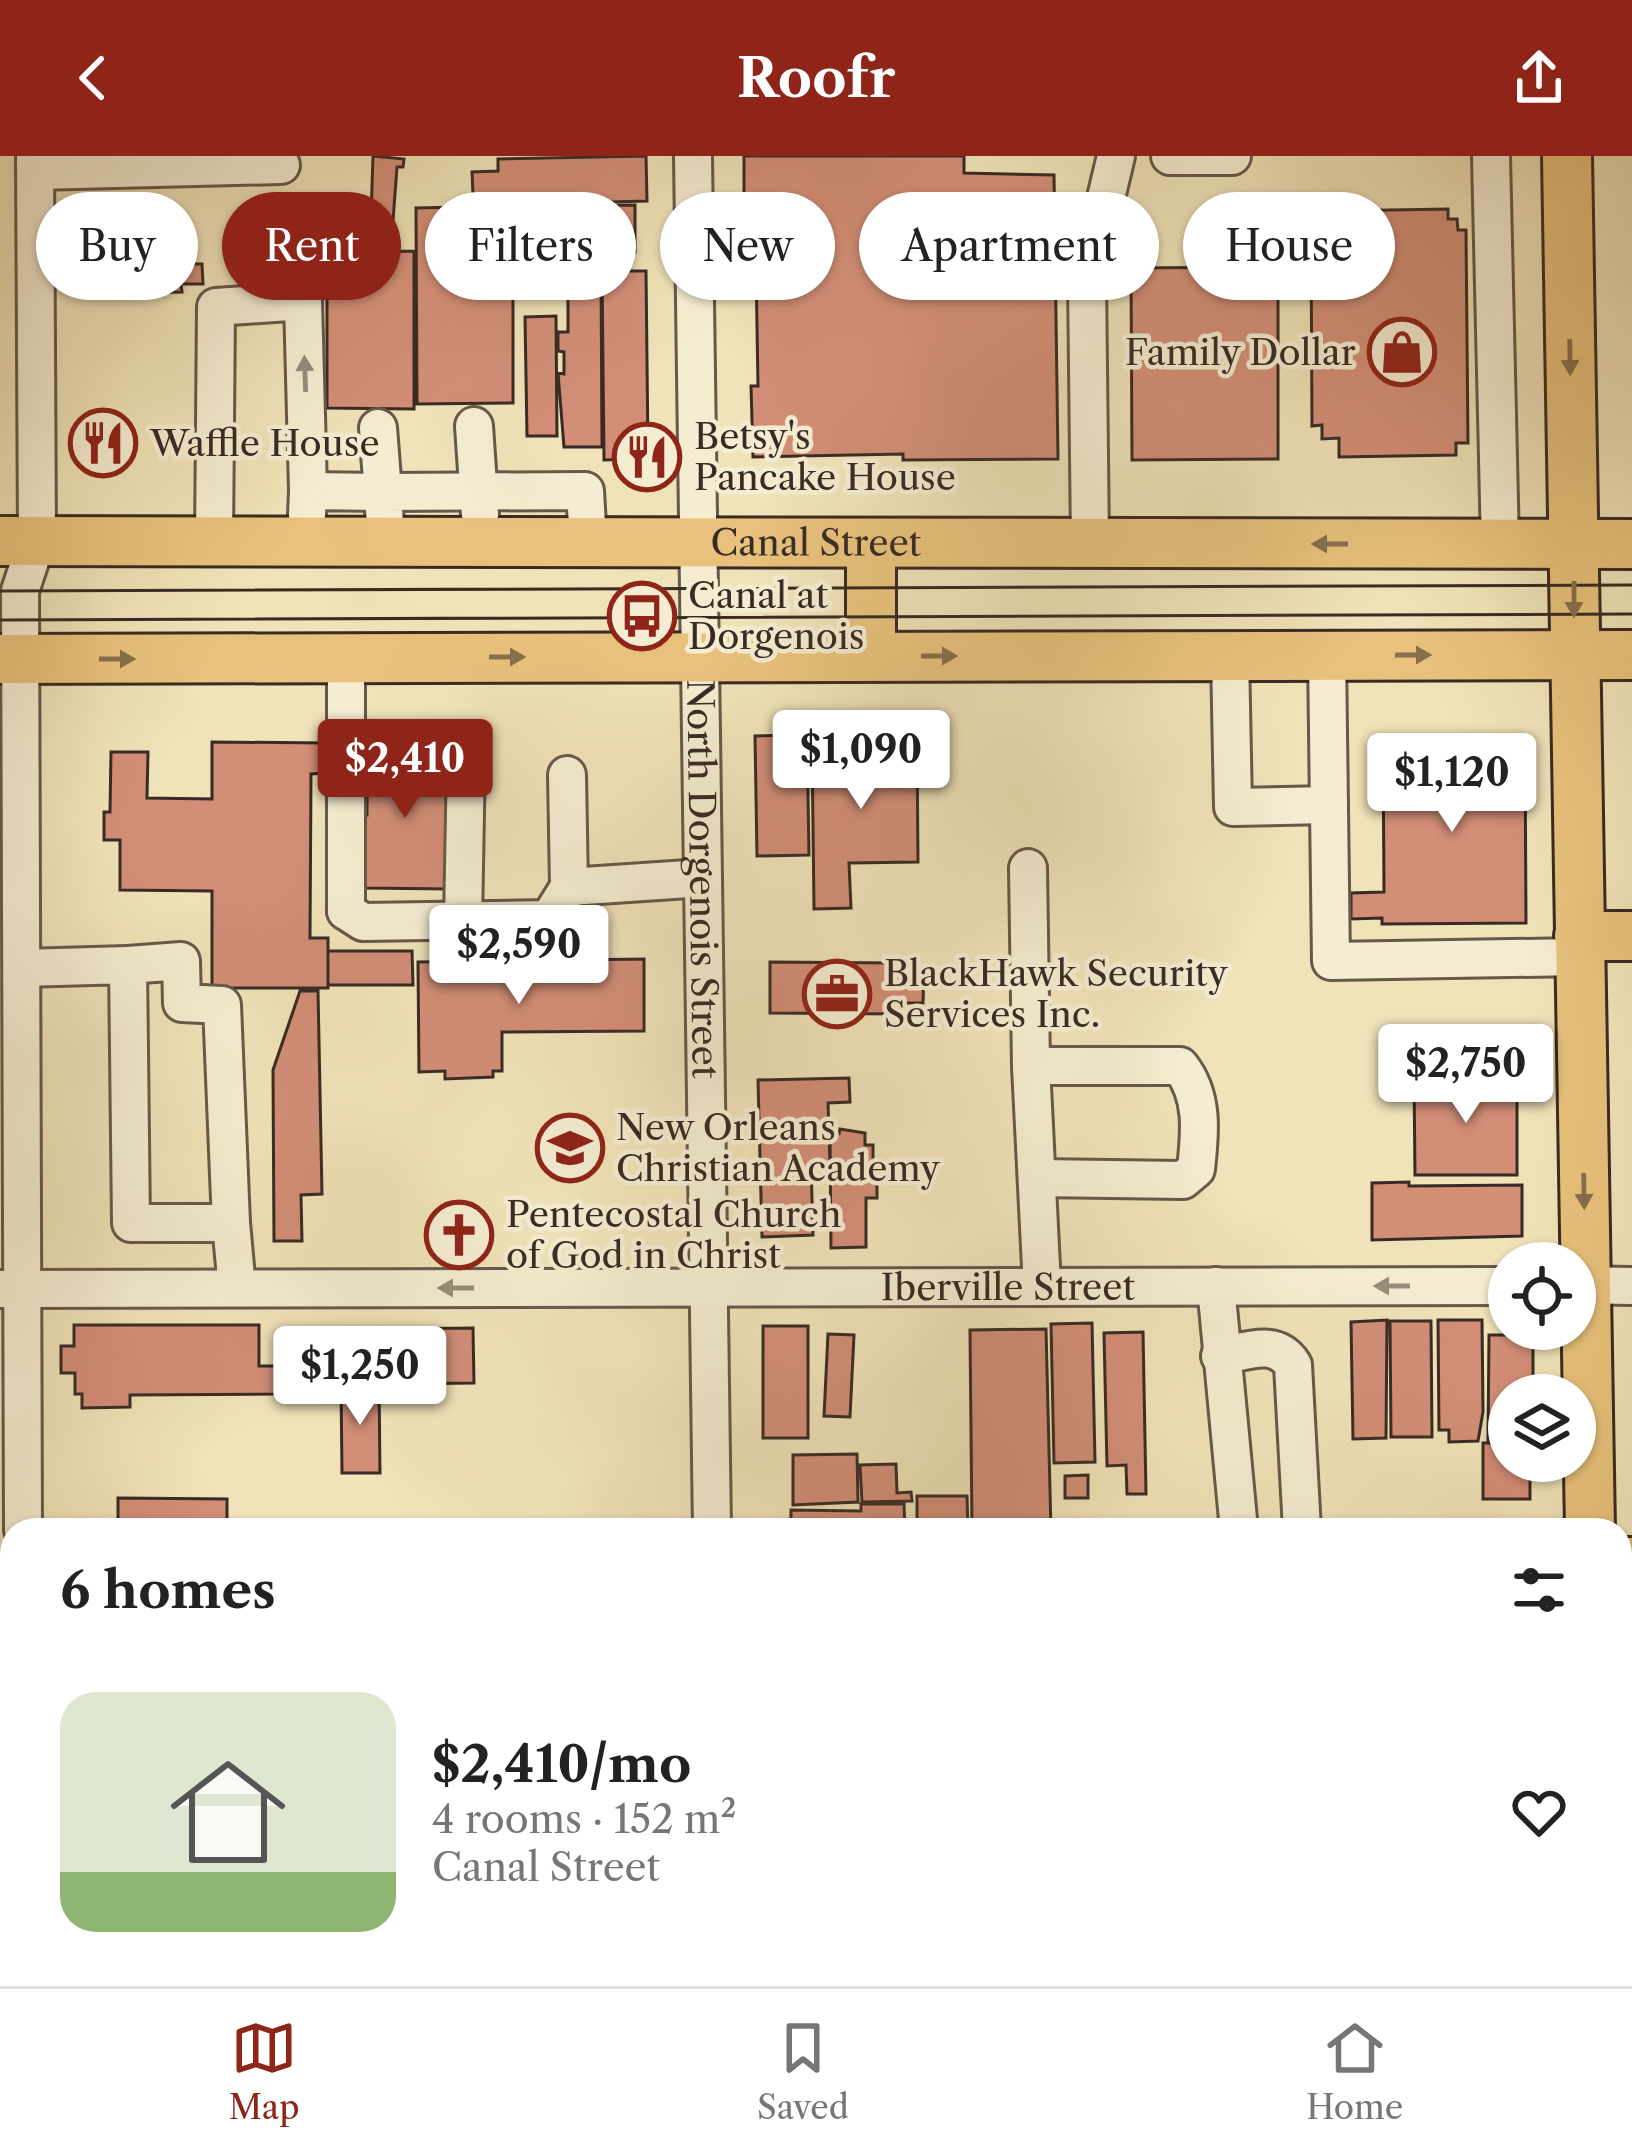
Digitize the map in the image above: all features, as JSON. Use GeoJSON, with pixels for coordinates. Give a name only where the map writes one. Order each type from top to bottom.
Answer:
{"type":"FeatureCollection","features":[{"type":"Feature","properties":{"kind":"main road"},"geometry":{"type":"LineString","coordinates":[[1567,156],[1580,946],[1597,1285],[1590,1518]]}},
{"type":"Feature","properties":{"kind":"main road","name":"Canal Street"},"geometry":{"type":"LineString","coordinates":[[19,541],[1632,544]]}},
{"type":"Feature","properties":{"kind":"main road"},"geometry":{"type":"LineString","coordinates":[[871,543],[871,656]]}},
{"type":"Feature","properties":{"kind":"main road"},"geometry":{"type":"LineString","coordinates":[[10,659],[1632,655]]}},
{"type":"Feature","properties":{"kind":"main road"},"geometry":{"type":"LineString","coordinates":[[1580,946],[1632,936]]}},
{"type":"Feature","properties":{"kind":"street","name":"North Dorgenois Street"},"geometry":{"type":"LineString","coordinates":[[693,156],[712,1518]]}},
{"type":"Feature","properties":{"kind":"street"},"geometry":{"type":"LineString","coordinates":[[1090,544],[1087,278],[1116,156]]}},
{"type":"Feature","properties":{"kind":"street"},"geometry":{"type":"LineString","coordinates":[[1170,156],[1232,156]]}},
{"type":"Feature","properties":{"kind":"street"},"geometry":{"type":"LineString","coordinates":[[1491,156],[1500,545]]}},
{"type":"Feature","properties":{"kind":"street"},"geometry":{"type":"LineString","coordinates":[[22,1518],[11,1289],[11,1171],[22,968],[10,659],[20,591],[36,164],[281,165]]}},
{"type":"Feature","properties":{"kind":"street"},"geometry":{"type":"LineString","coordinates":[[214,542],[215,307],[303,301],[305,543]]}},
{"type":"Feature","properties":{"kind":"street"},"geometry":{"type":"LineString","coordinates":[[474,426],[482,542]]}},
{"type":"Feature","properties":{"kind":"street"},"geometry":{"type":"LineString","coordinates":[[378,428],[386,543]]}},
{"type":"Feature","properties":{"kind":"street"},"geometry":{"type":"LineString","coordinates":[[308,490],[585,491],[588,542]]}},
{"type":"Feature","properties":{"kind":"street"},"geometry":{"type":"LineString","coordinates":[[1230,655],[1233,807],[1329,805]]}},
{"type":"Feature","properties":{"kind":"street"},"geometry":{"type":"LineString","coordinates":[[1327,655],[1331,961],[1580,946]]}},
{"type":"Feature","properties":{"kind":"street"},"geometry":{"type":"LineString","coordinates":[[346,658],[346,911]]}},
{"type":"Feature","properties":{"kind":"street"},"geometry":{"type":"LineString","coordinates":[[463,921],[466,759]]}},
{"type":"Feature","properties":{"kind":"street"},"geometry":{"type":"LineString","coordinates":[[346,761],[359,790],[359,815]]}},
{"type":"Feature","properties":{"kind":"street"},"geometry":{"type":"LineString","coordinates":[[346,911],[363,922],[549,919],[569,887],[567,775]]}},
{"type":"Feature","properties":{"kind":"street"},"geometry":{"type":"LineString","coordinates":[[1028,868],[1030,1066],[1042,1287]]}},
{"type":"Feature","properties":{"kind":"street"},"geometry":{"type":"LineString","coordinates":[[346,911],[359,873]]}},
{"type":"Feature","properties":{"kind":"street"},"geometry":{"type":"LineString","coordinates":[[569,887],[703,878]]}},
{"type":"Feature","properties":{"kind":"street"},"geometry":{"type":"LineString","coordinates":[[22,968],[181,961],[182,1003],[222,1005],[237,1288]]}},
{"type":"Feature","properties":{"kind":"street"},"geometry":{"type":"LineString","coordinates":[[128,964],[131,1222],[231,1223]]}},
{"type":"Feature","properties":{"kind":"street"},"geometry":{"type":"LineString","coordinates":[[1030,1066],[1180,1066],[1193,1081],[1201,1125],[1196,1169],[1183,1180],[1037,1178]]}},
{"type":"Feature","properties":{"kind":"street"},"geometry":{"type":"LineString","coordinates":[[1216,1286],[1238,1518]]}},
{"type":"Feature","properties":{"kind":"street","name":"Iberville Street"},"geometry":{"type":"LineString","coordinates":[[11,1289],[1488,1286]]}},
{"type":"Feature","properties":{"kind":"street"},"geometry":{"type":"LineString","coordinates":[[1220,1356],[1274,1347],[1285,1352],[1293,1365],[1301,1518]]}},
{"type":"Feature","properties":{"kind":"building"},"geometry":{"type":"Polygon","coordinates":[[[373,156],[404,159],[403,167],[397,167],[395,192],[372,192],[373,156]]]}},
{"type":"Feature","properties":{"kind":"building"},"geometry":{"type":"Polygon","coordinates":[[[646,156],[647,201],[636,201],[636,192],[473,192],[472,172],[498,171],[498,159],[646,156]]]}},
{"type":"Feature","properties":{"kind":"building"},"geometry":{"type":"Polygon","coordinates":[[[744,156],[964,156],[964,173],[1054,175],[1054,192],[859,192],[859,300],[1056,300],[1058,459],[903,460],[903,454],[753,457],[751,386],[758,386],[757,300],[835,300],[835,192],[744,192],[744,156]]]}},
{"type":"Feature","properties":{"kind":"building"},"geometry":{"type":"Polygon","coordinates":[[[416,208],[425,208],[425,300],[513,300],[513,403],[417,404],[416,208]]]}},
{"type":"Feature","properties":{"kind":"building"},"geometry":{"type":"Polygon","coordinates":[[[1448,209],[1448,219],[1457,219],[1458,230],[1466,230],[1468,443],[1456,443],[1456,455],[1339,457],[1339,438],[1322,439],[1322,425],[1312,426],[1311,300],[1395,300],[1395,210],[1448,209]]]}},
{"type":"Feature","properties":{"kind":"building"},"geometry":{"type":"Polygon","coordinates":[[[401,251],[414,251],[414,409],[327,408],[327,300],[401,300],[401,251]]]}},
{"type":"Feature","properties":{"kind":"building"},"geometry":{"type":"Polygon","coordinates":[[[1159,268],[1183,268],[1183,300],[1278,300],[1278,459],[1132,460],[1131,300],[1159,300],[1159,268]]]}},
{"type":"Feature","properties":{"kind":"building"},"geometry":{"type":"Polygon","coordinates":[[[636,271],[646,271],[648,450],[639,459],[604,460],[602,300],[636,300],[636,271]]]}},
{"type":"Feature","properties":{"kind":"building"},"geometry":{"type":"Polygon","coordinates":[[[568,300],[601,300],[602,447],[564,447],[558,373],[564,374],[564,352],[558,351],[558,332],[568,332],[568,300]]]}},
{"type":"Feature","properties":{"kind":"building"},"geometry":{"type":"Polygon","coordinates":[[[556,316],[557,436],[527,436],[525,317],[556,316]]]}},
{"type":"Feature","properties":{"kind":"building"},"geometry":{"type":"Polygon","coordinates":[[[807,735],[809,855],[757,856],[755,736],[807,735]]]}},
{"type":"Feature","properties":{"kind":"building"},"geometry":{"type":"Polygon","coordinates":[[[917,741],[918,862],[849,863],[851,908],[814,909],[812,743],[917,741]]]}},
{"type":"Feature","properties":{"kind":"building"},"geometry":{"type":"Polygon","coordinates":[[[212,742],[327,743],[327,773],[311,774],[310,938],[328,938],[328,988],[212,988],[212,891],[120,890],[120,840],[104,840],[104,812],[110,812],[111,752],[148,752],[147,798],[212,799],[212,742]]]}},
{"type":"Feature","properties":{"kind":"building"},"geometry":{"type":"Polygon","coordinates":[[[1525,742],[1526,923],[1382,924],[1382,918],[1351,919],[1351,893],[1384,892],[1383,743],[1525,742]]]}},
{"type":"Feature","properties":{"kind":"building"},"geometry":{"type":"Polygon","coordinates":[[[367,749],[451,749],[450,889],[364,888],[364,873],[351,872],[352,815],[367,815],[367,749]]]}},
{"type":"Feature","properties":{"kind":"building"},"geometry":{"type":"Polygon","coordinates":[[[328,951],[412,951],[413,985],[328,985],[328,951]]]}},
{"type":"Feature","properties":{"kind":"building"},"geometry":{"type":"Polygon","coordinates":[[[644,959],[644,1031],[502,1032],[502,1071],[493,1071],[493,1077],[445,1079],[445,1071],[419,1072],[418,962],[644,959]]]}},
{"type":"Feature","properties":{"kind":"building"},"geometry":{"type":"Polygon","coordinates":[[[770,962],[897,963],[897,974],[924,974],[923,1003],[896,1003],[896,1014],[770,1013],[770,962]]]}},
{"type":"Feature","properties":{"kind":"building"},"geometry":{"type":"Polygon","coordinates":[[[300,991],[318,991],[322,1194],[301,1195],[302,1241],[274,1241],[273,1070],[300,991]]]}},
{"type":"Feature","properties":{"kind":"building"},"geometry":{"type":"Polygon","coordinates":[[[1517,1077],[1517,1175],[1415,1175],[1414,1078],[1517,1077]]]}},
{"type":"Feature","properties":{"kind":"building"},"geometry":{"type":"Polygon","coordinates":[[[849,1078],[850,1102],[828,1103],[830,1164],[811,1164],[813,1235],[762,1237],[758,1080],[849,1078]]]}},
{"type":"Feature","properties":{"kind":"building"},"geometry":{"type":"Polygon","coordinates":[[[840,1129],[865,1133],[865,1145],[873,1145],[873,1160],[877,1160],[877,1198],[866,1198],[866,1247],[831,1248],[830,1135],[839,1134],[840,1129]]]}},
{"type":"Feature","properties":{"kind":"building"},"geometry":{"type":"Polygon","coordinates":[[[1409,1182],[1409,1186],[1522,1185],[1522,1236],[1372,1240],[1372,1183],[1409,1182]]]}},
{"type":"Feature","properties":{"kind":"building"},"geometry":{"type":"Polygon","coordinates":[[[1387,1320],[1386,1438],[1353,1439],[1351,1322],[1387,1320]]]}},
{"type":"Feature","properties":{"kind":"building"},"geometry":{"type":"Polygon","coordinates":[[[1438,1320],[1482,1320],[1483,1412],[1478,1441],[1449,1442],[1449,1430],[1439,1430],[1438,1320]]]}},
{"type":"Feature","properties":{"kind":"building"},"geometry":{"type":"Polygon","coordinates":[[[1390,1321],[1431,1321],[1432,1437],[1391,1437],[1390,1321]]]}},
{"type":"Feature","properties":{"kind":"building"},"geometry":{"type":"Polygon","coordinates":[[[1092,1323],[1095,1462],[1054,1463],[1051,1324],[1092,1323]]]}},
{"type":"Feature","properties":{"kind":"building"},"geometry":{"type":"Polygon","coordinates":[[[74,1325],[259,1325],[259,1366],[275,1366],[275,1394],[130,1395],[130,1407],[82,1408],[82,1394],[75,1394],[75,1373],[61,1373],[61,1346],[74,1346],[74,1325]]]}},
{"type":"Feature","properties":{"kind":"building"},"geometry":{"type":"Polygon","coordinates":[[[763,1326],[808,1326],[808,1438],[763,1438],[763,1326]]]}},
{"type":"Feature","properties":{"kind":"building"},"geometry":{"type":"Polygon","coordinates":[[[473,1328],[474,1383],[387,1384],[386,1329],[473,1328]]]}},
{"type":"Feature","properties":{"kind":"building"},"geometry":{"type":"Polygon","coordinates":[[[1046,1329],[1051,1518],[972,1518],[970,1330],[1046,1329]]]}},
{"type":"Feature","properties":{"kind":"building"},"geometry":{"type":"Polygon","coordinates":[[[1143,1332],[1146,1494],[1127,1494],[1126,1465],[1107,1466],[1104,1333],[1143,1332]]]}},
{"type":"Feature","properties":{"kind":"building"},"geometry":{"type":"Polygon","coordinates":[[[828,1334],[854,1335],[850,1417],[824,1416],[828,1334]]]}},
{"type":"Feature","properties":{"kind":"building"},"geometry":{"type":"Polygon","coordinates":[[[1489,1350],[1533,1350],[1533,1374],[1489,1374],[1489,1350]]]}},
{"type":"Feature","properties":{"kind":"building"},"geometry":{"type":"Polygon","coordinates":[[[341,1384],[379,1384],[380,1473],[342,1473],[341,1384]]]}},
{"type":"Feature","properties":{"kind":"building"},"geometry":{"type":"Polygon","coordinates":[[[1483,1443],[1488,1443],[1488,1482],[1530,1482],[1530,1499],[1483,1499],[1483,1443]]]}},
{"type":"Feature","properties":{"kind":"building"},"geometry":{"type":"Polygon","coordinates":[[[857,1454],[858,1502],[793,1505],[793,1455],[857,1454]]]}},
{"type":"Feature","properties":{"kind":"building"},"geometry":{"type":"Polygon","coordinates":[[[896,1464],[897,1493],[911,1492],[912,1501],[862,1502],[860,1465],[896,1464]]]}},
{"type":"Feature","properties":{"kind":"building"},"geometry":{"type":"Polygon","coordinates":[[[1088,1475],[1088,1498],[1065,1498],[1065,1476],[1088,1475]]]}},
{"type":"Feature","properties":{"kind":"building"},"geometry":{"type":"Polygon","coordinates":[[[917,1496],[967,1496],[968,1518],[917,1518],[917,1496]]]}},
{"type":"Feature","properties":{"kind":"building"},"geometry":{"type":"Polygon","coordinates":[[[118,1498],[227,1499],[227,1518],[118,1518],[118,1498]]]}},
{"type":"Feature","properties":{"kind":"building"},"geometry":{"type":"Polygon","coordinates":[[[861,1504],[904,1504],[905,1518],[791,1518],[791,1510],[861,1511],[861,1504]]]}},
{"type":"Feature","properties":{"kind":"tram line"},"geometry":{"type":"LineString","coordinates":[[0,591],[1632,585]]}},
{"type":"Feature","properties":{"kind":"tram line"},"geometry":{"type":"LineString","coordinates":[[0,620],[1632,614]]}},
{"type":"Feature","properties":{"kind":"place","name":"Family Dollar"},"geometry":{"type":"Point","coordinates":[1402,352]}},
{"type":"Feature","properties":{"kind":"place","name":"Waffle House"},"geometry":{"type":"Point","coordinates":[103,443]}},
{"type":"Feature","properties":{"kind":"place","name":"Betsy's Pancake House"},"geometry":{"type":"Point","coordinates":[647,457]}},
{"type":"Feature","properties":{"kind":"place","name":"Canal at Dorgenois"},"geometry":{"type":"Point","coordinates":[642,616]}},
{"type":"Feature","properties":{"kind":"place","name":"BlackHawk Security Services Inc."},"geometry":{"type":"Point","coordinates":[837,994]}},
{"type":"Feature","properties":{"kind":"place","name":"New Orleans Christian Academy"},"geometry":{"type":"Point","coordinates":[570,1148]}},
{"type":"Feature","properties":{"kind":"place","name":"Pentecostal Church of God in Christ"},"geometry":{"type":"Point","coordinates":[459,1235]}}]}
